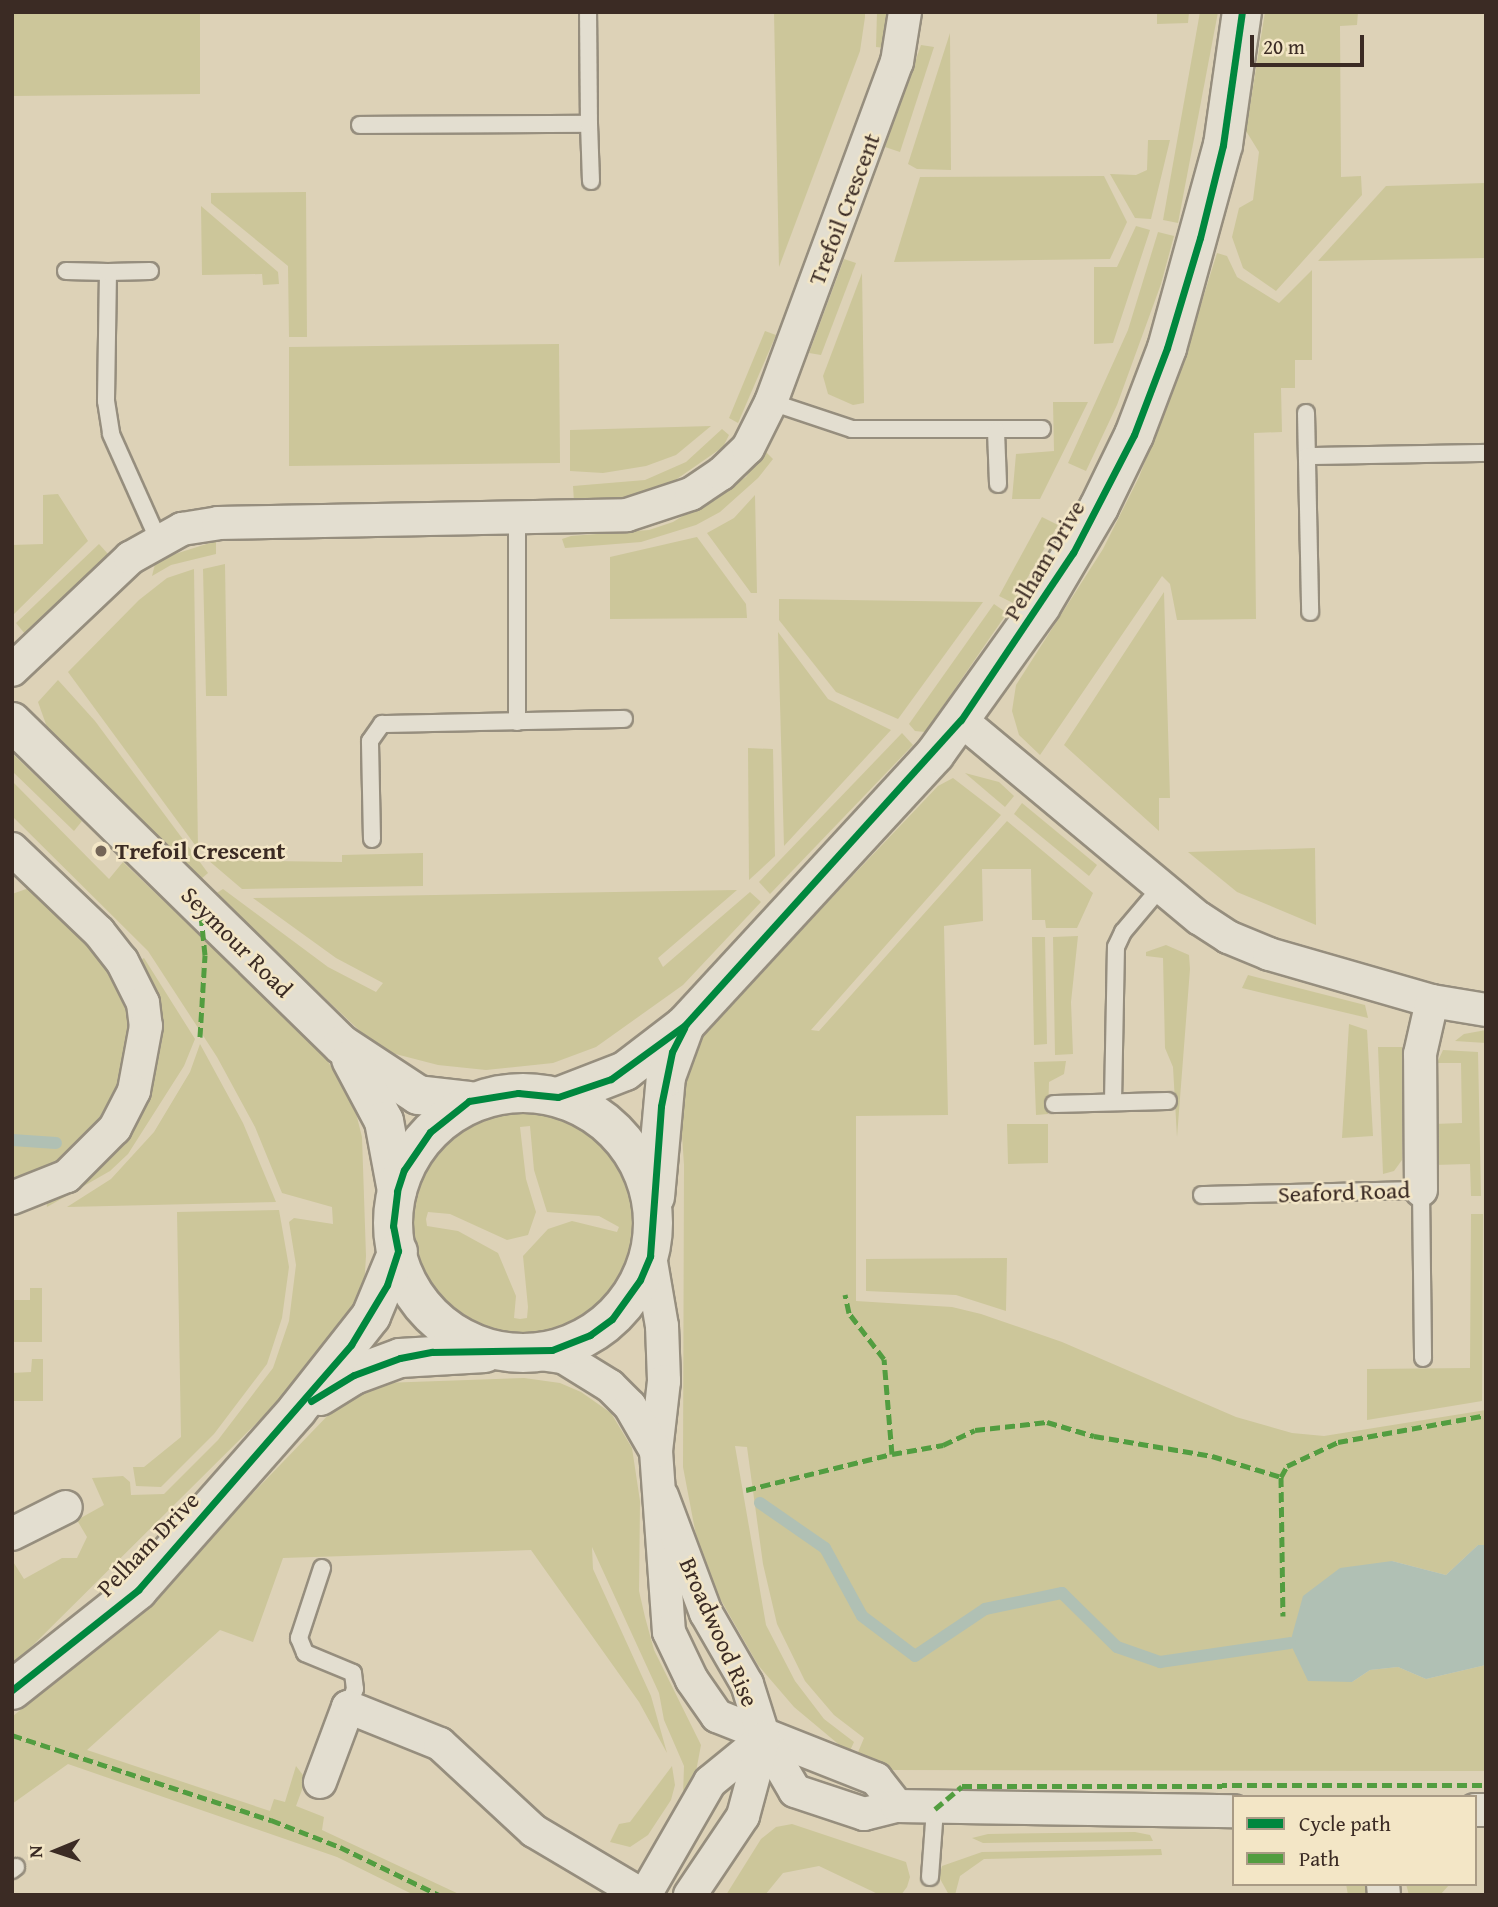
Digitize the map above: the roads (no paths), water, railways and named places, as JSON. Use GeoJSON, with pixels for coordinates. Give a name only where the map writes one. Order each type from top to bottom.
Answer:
{"type":"FeatureCollection","features":[{"type":"Feature","properties":{"kind":"street","name":"Trefoil Crescent"},"geometry":{"type":"LineString","coordinates":[[12,670],[104,579],[158,539],[218,523],[626,515],[657,509],[691,494],[748,448],[771,402],[886,96],[897,62],[905,12]]}},
{"type":"Feature","properties":{"kind":"street","name":"Pelham Drive"},"geometry":{"type":"LineString","coordinates":[[558,1097],[625,1071],[685,1025],[961,720],[1067,564],[1134,435],[1167,348],[1200,238],[1223,145],[1242,12]]}},
{"type":"Feature","properties":{"kind":"street"},"geometry":{"type":"LineString","coordinates":[[961,720],[1033,775],[1161,887],[1228,937],[1269,954],[1432,1001],[1486,1010]]}},
{"type":"Feature","properties":{"kind":"street","name":"Seymour Road"},"geometry":{"type":"LineString","coordinates":[[12,722],[342,1045],[418,1095],[469,1101],[517,1093],[558,1097]]}},
{"type":"Feature","properties":{"kind":"street"},"geometry":{"type":"LineString","coordinates":[[12,849],[99,932],[122,961],[143,1003],[146,1026],[134,1091],[115,1128],[67,1176],[12,1198]]}},
{"type":"Feature","properties":{"kind":"street","name":"Seaford Road"},"geometry":{"type":"LineString","coordinates":[[1421,1191],[1420,1054],[1432,1001]]}},
{"type":"Feature","properties":{"kind":"street","name":"Pelham Drive"},"geometry":{"type":"LineString","coordinates":[[297,1410],[354,1375],[400,1358],[432,1352],[519,1353],[573,1343],[612,1318],[640,1280],[651,1240],[661,1106],[672,1052],[685,1025]]}},
{"type":"Feature","properties":{"kind":"street","name":"Seymour Road"},"geometry":{"type":"LineString","coordinates":[[342,1045],[378,1103],[397,1191]]}},
{"type":"Feature","properties":{"kind":"street"},"geometry":{"type":"LineString","coordinates":[[558,1097],[591,1112],[626,1145],[645,1178],[651,1240]]}},
{"type":"Feature","properties":{"kind":"street"},"geometry":{"type":"LineString","coordinates":[[469,1101],[418,1147],[397,1191],[393,1226],[398,1251],[414,1295],[441,1325],[464,1340],[519,1353]]}},
{"type":"Feature","properties":{"kind":"street","name":"Broadwood Rise"},"geometry":{"type":"LineString","coordinates":[[651,1240],[658,1284],[664,1367],[656,1451],[662,1496],[669,1632],[692,1680],[717,1716],[764,1738]]}},
{"type":"Feature","properties":{"kind":"street","name":"Pelham Drive"},"geometry":{"type":"LineString","coordinates":[[12,1690],[138,1590],[297,1410],[371,1316],[398,1251]]}},
{"type":"Feature","properties":{"kind":"street","name":"Broadwood Rise"},"geometry":{"type":"LineString","coordinates":[[519,1353],[573,1361],[610,1386],[630,1406],[656,1451]]}},
{"type":"Feature","properties":{"kind":"street","name":"Broadwood Rise"},"geometry":{"type":"LineString","coordinates":[[662,1496],[706,1613],[747,1684],[764,1738]]}},
{"type":"Feature","properties":{"kind":"street"},"geometry":{"type":"LineString","coordinates":[[14,1530],[66,1507]]}},
{"type":"Feature","properties":{"kind":"street"},"geometry":{"type":"LineString","coordinates":[[320,1782],[348,1707],[440,1744],[534,1831],[643,1895],[710,1782],[764,1738]]}},
{"type":"Feature","properties":{"kind":"street"},"geometry":{"type":"LineString","coordinates":[[764,1738],[802,1747],[876,1779],[897,1806]]}},
{"type":"Feature","properties":{"kind":"street"},"geometry":{"type":"LineString","coordinates":[[764,1738],[795,1791],[864,1814],[897,1806],[934,1809],[1232,1811]]}},
{"type":"Feature","properties":{"kind":"street"},"geometry":{"type":"LineString","coordinates":[[690,1895],[743,1816],[764,1738]]}},
{"type":"Feature","properties":{"kind":"lane"},"geometry":{"type":"LineString","coordinates":[[588,12],[591,181]]}},
{"type":"Feature","properties":{"kind":"lane"},"geometry":{"type":"LineString","coordinates":[[360,125],[589,124]]}},
{"type":"Feature","properties":{"kind":"lane"},"geometry":{"type":"LineString","coordinates":[[66,271],[150,271]]}},
{"type":"Feature","properties":{"kind":"lane"},"geometry":{"type":"LineString","coordinates":[[108,271],[106,401],[111,434],[158,539]]}},
{"type":"Feature","properties":{"kind":"lane"},"geometry":{"type":"LineString","coordinates":[[771,402],[852,429],[1042,429]]}},
{"type":"Feature","properties":{"kind":"lane"},"geometry":{"type":"LineString","coordinates":[[1306,413],[1310,612]]}},
{"type":"Feature","properties":{"kind":"lane"},"geometry":{"type":"LineString","coordinates":[[996,431],[998,484]]}},
{"type":"Feature","properties":{"kind":"lane"},"geometry":{"type":"LineString","coordinates":[[1308,456],[1486,453]]}},
{"type":"Feature","properties":{"kind":"lane"},"geometry":{"type":"LineString","coordinates":[[516,518],[517,722]]}},
{"type":"Feature","properties":{"kind":"lane"},"geometry":{"type":"LineString","coordinates":[[372,839],[370,741],[382,724],[624,719]]}},
{"type":"Feature","properties":{"kind":"lane"},"geometry":{"type":"LineString","coordinates":[[1113,1102],[1116,947],[1123,932],[1161,887]]}},
{"type":"Feature","properties":{"kind":"lane"},"geometry":{"type":"LineString","coordinates":[[1054,1104],[1168,1101]]}},
{"type":"Feature","properties":{"kind":"lane"},"geometry":{"type":"LineString","coordinates":[[1421,1191],[1423,1358]]}},
{"type":"Feature","properties":{"kind":"lane","name":"Seaford Road"},"geometry":{"type":"LineString","coordinates":[[1202,1195],[1421,1191]]}},
{"type":"Feature","properties":{"kind":"lane"},"geometry":{"type":"LineString","coordinates":[[321,1568],[299,1638],[305,1653],[353,1672],[357,1678],[348,1707]]}},
{"type":"Feature","properties":{"kind":"lane"},"geometry":{"type":"LineString","coordinates":[[930,1877],[934,1809]]}},
{"type":"Feature","properties":{"kind":"waterway"},"geometry":{"type":"LineString","coordinates":[[12,1140],[56,1143]]}},
{"type":"Feature","properties":{"kind":"waterway"},"geometry":{"type":"LineString","coordinates":[[760,1503],[825,1548],[862,1616],[915,1656],[985,1609],[1062,1593],[1117,1647],[1160,1662],[1290,1643]]}},
{"type":"Feature","properties":{"kind":"place","name":"Trefoil Crescent"},"geometry":{"type":"Point","coordinates":[101,851]}}]}
